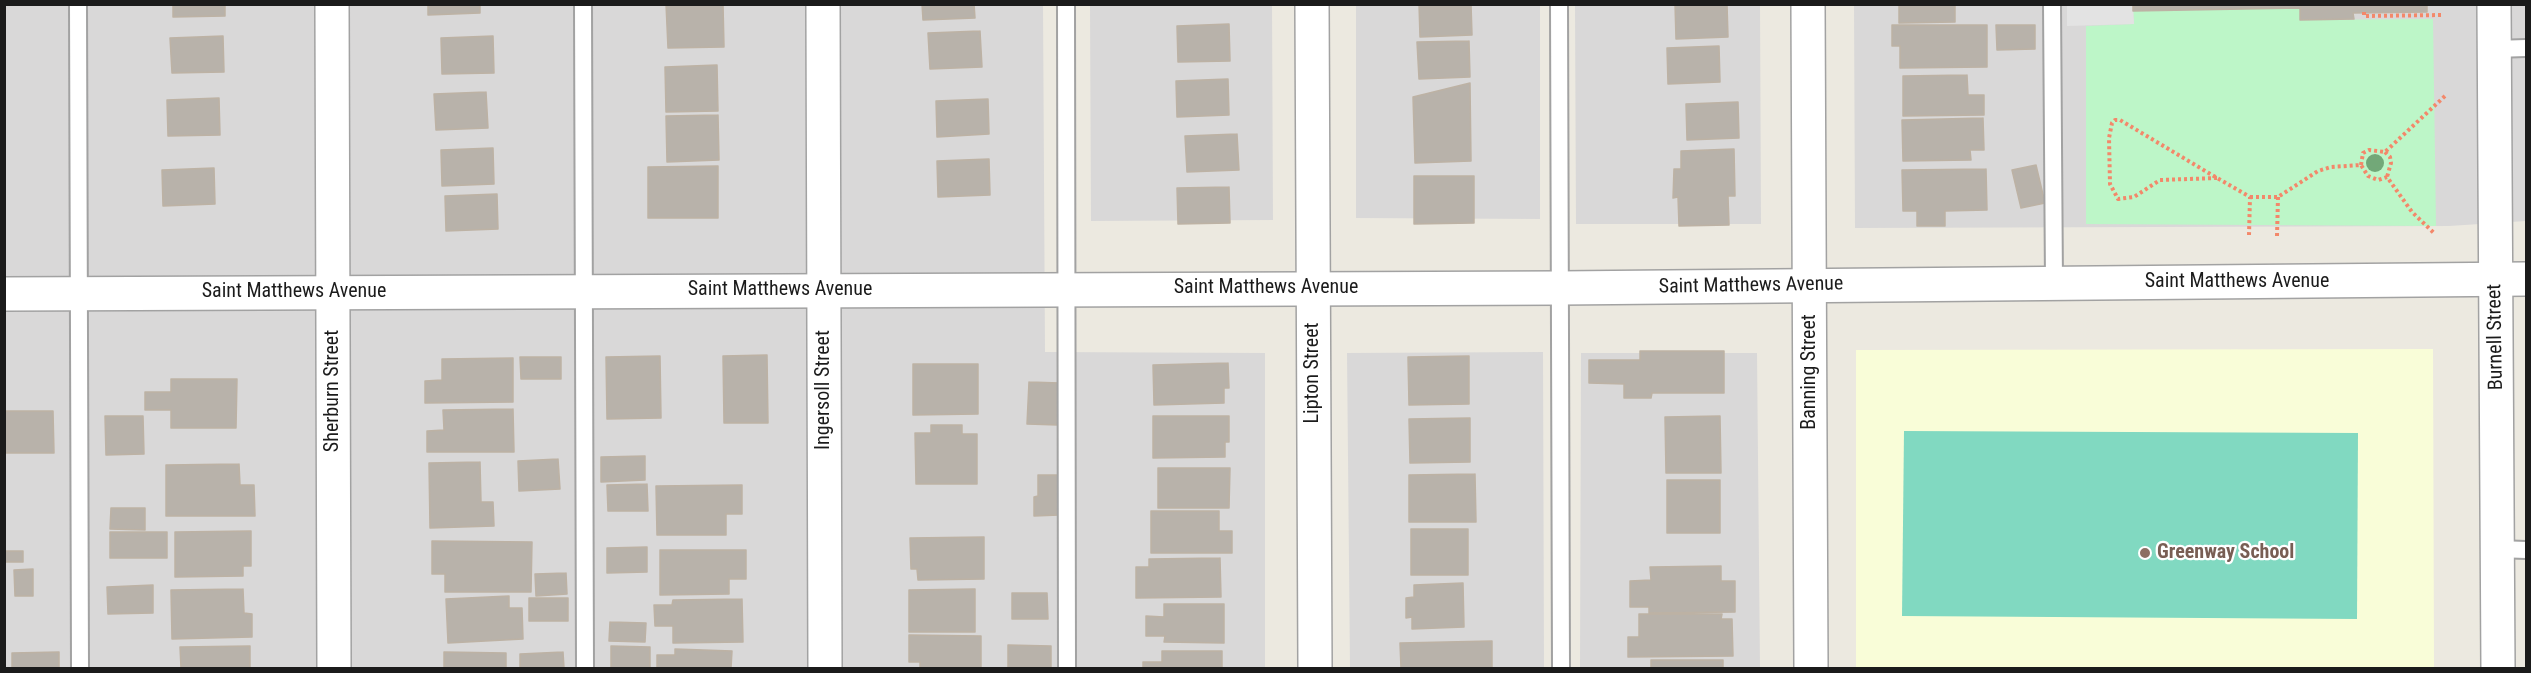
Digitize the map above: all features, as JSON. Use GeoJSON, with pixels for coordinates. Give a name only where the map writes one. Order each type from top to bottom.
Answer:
{"type":"FeatureCollection","features":[{"type":"Feature","properties":{"kind":"street","name":"Sherburn Street"},"geometry":{"type":"LineString","coordinates":[[332,4],[334,669]]}},
{"type":"Feature","properties":{"kind":"street","name":"Ingersoll Street"},"geometry":{"type":"LineString","coordinates":[[823,4],[825,669]]}},
{"type":"Feature","properties":{"kind":"street","name":"Lipton Street"},"geometry":{"type":"LineString","coordinates":[[1312,4],[1315,669]]}},
{"type":"Feature","properties":{"kind":"street","name":"Banning Street"},"geometry":{"type":"LineString","coordinates":[[1808,4],[1811,669]]}},
{"type":"Feature","properties":{"kind":"street","name":"Burnell Street"},"geometry":{"type":"LineString","coordinates":[[2494,4],[2511,49],[2512,550],[2498,669]]}},
{"type":"Feature","properties":{"kind":"street","name":"Saint Matthews Avenue"},"geometry":{"type":"LineString","coordinates":[[4,294],[584,289],[1560,288],[2511,279]]}},
{"type":"Feature","properties":{"kind":"lane"},"geometry":{"type":"LineString","coordinates":[[78,4],[80,669]]}},
{"type":"Feature","properties":{"kind":"lane"},"geometry":{"type":"LineString","coordinates":[[583,4],[585,669]]}},
{"type":"Feature","properties":{"kind":"lane"},"geometry":{"type":"LineString","coordinates":[[1066,4],[1067,669]]}},
{"type":"Feature","properties":{"kind":"lane"},"geometry":{"type":"LineString","coordinates":[[1559,4],[1561,669]]}},
{"type":"Feature","properties":{"kind":"lane"},"geometry":{"type":"LineString","coordinates":[[2052,4],[2054,283]]}},
{"type":"Feature","properties":{"kind":"path"},"geometry":{"type":"LineString","coordinates":[[2364,12],[2364,16],[2444,15]]}},
{"type":"Feature","properties":{"kind":"path"},"geometry":{"type":"LineString","coordinates":[[2385,152],[2445,96]]}},
{"type":"Feature","properties":{"kind":"path"},"geometry":{"type":"LineString","coordinates":[[2217,178],[2160,180],[2134,197],[2118,199],[2110,184],[2109,138],[2112,123],[2120,120],[2250,197],[2278,197],[2318,171],[2331,167],[2361,165]]}},
{"type":"Feature","properties":{"kind":"path"},"geometry":{"type":"LineString","coordinates":[[2369,150],[2385,152],[2390,157],[2391,164],[2387,177],[2378,180],[2368,176],[2361,165],[2363,153],[2369,150]]}},
{"type":"Feature","properties":{"kind":"path"},"geometry":{"type":"LineString","coordinates":[[2387,177],[2412,212],[2435,234]]}},
{"type":"Feature","properties":{"kind":"path"},"geometry":{"type":"LineString","coordinates":[[2249,235],[2250,197]]}},
{"type":"Feature","properties":{"kind":"path"},"geometry":{"type":"LineString","coordinates":[[2277,236],[2278,197]]}},
{"type":"Feature","properties":{"kind":"shaded area"},"geometry":{"type":"Polygon","coordinates":[[[4,5],[1043,5],[1045,352],[1265,353],[1265,668],[5,668],[4,5]]]}},
{"type":"Feature","properties":{"kind":"shaded area"},"geometry":{"type":"Polygon","coordinates":[[[1090,5],[1272,5],[1273,220],[1091,221],[1090,5]]]}},
{"type":"Feature","properties":{"kind":"shaded area"},"geometry":{"type":"Polygon","coordinates":[[[1356,5],[1540,5],[1540,219],[1356,218],[1356,5]]]}},
{"type":"Feature","properties":{"kind":"shaded area"},"geometry":{"type":"Polygon","coordinates":[[[1575,5],[1760,5],[1761,224],[1576,224],[1575,5]]]}},
{"type":"Feature","properties":{"kind":"shaded area"},"geometry":{"type":"Polygon","coordinates":[[[1854,5],[2526,5],[2526,221],[2449,226],[1855,228],[1854,5]]]}},
{"type":"Feature","properties":{"kind":"shaded area"},"geometry":{"type":"Polygon","coordinates":[[[2067,5],[2133,5],[2134,24],[2067,26],[2067,5]]]}},
{"type":"Feature","properties":{"kind":"shaded area","name":"Greenway School"},"geometry":{"type":"Polygon","coordinates":[[[2433,349],[2434,668],[1856,668],[1856,350],[2433,349]]]}},
{"type":"Feature","properties":{"kind":"shaded area"},"geometry":{"type":"Polygon","coordinates":[[[1543,352],[1544,668],[1350,668],[1347,353],[1543,352]]]}},
{"type":"Feature","properties":{"kind":"shaded area"},"geometry":{"type":"Polygon","coordinates":[[[1581,353],[1757,353],[1760,668],[1580,668],[1581,353]]]}},
{"type":"Feature","properties":{"kind":"green space"},"geometry":{"type":"Polygon","coordinates":[[[2300,8],[2301,20],[2433,19],[2436,226],[2086,224],[2086,26],[2134,24],[2133,11],[2300,8]]]}},
{"type":"Feature","properties":{"kind":"green space"},"geometry":{"type":"Polygon","coordinates":[[[1904,431],[2358,433],[2357,619],[1902,616],[1904,431]]]}},
{"type":"Feature","properties":{"kind":"building"},"geometry":{"type":"Polygon","coordinates":[[[173,4],[225,4],[225,16],[173,17],[173,4]]]}},
{"type":"Feature","properties":{"kind":"building"},"geometry":{"type":"Polygon","coordinates":[[[428,4],[480,4],[480,13],[428,15],[428,4]]]}},
{"type":"Feature","properties":{"kind":"building"},"geometry":{"type":"Polygon","coordinates":[[[666,4],[723,4],[724,47],[668,48],[666,4]]]}},
{"type":"Feature","properties":{"kind":"building"},"geometry":{"type":"Polygon","coordinates":[[[922,4],[974,4],[975,18],[923,20],[922,4]]]}},
{"type":"Feature","properties":{"kind":"building"},"geometry":{"type":"Polygon","coordinates":[[[1419,4],[1471,4],[1472,35],[1420,37],[1419,4]]]}},
{"type":"Feature","properties":{"kind":"building"},"geometry":{"type":"Polygon","coordinates":[[[1675,4],[1727,4],[1728,37],[1676,39],[1675,4]]]}},
{"type":"Feature","properties":{"kind":"building"},"geometry":{"type":"Polygon","coordinates":[[[1899,4],[1955,4],[1955,22],[1899,23],[1899,4]]]}},
{"type":"Feature","properties":{"kind":"building"},"geometry":{"type":"Polygon","coordinates":[[[2133,4],[2427,4],[2427,12],[2353,13],[2354,19],[2300,20],[2300,8],[2133,11],[2133,4]]]}},
{"type":"Feature","properties":{"kind":"building"},"geometry":{"type":"Polygon","coordinates":[[[1229,24],[1230,61],[1178,62],[1177,26],[1229,24]]]}},
{"type":"Feature","properties":{"kind":"building"},"geometry":{"type":"Polygon","coordinates":[[[1892,25],[1987,25],[1987,67],[1900,68],[1900,46],[1892,46],[1892,25]]]}},
{"type":"Feature","properties":{"kind":"building"},"geometry":{"type":"Polygon","coordinates":[[[1996,25],[2035,25],[2035,49],[1997,50],[1996,25]]]}},
{"type":"Feature","properties":{"kind":"building"},"geometry":{"type":"Polygon","coordinates":[[[980,31],[982,67],[930,69],[928,33],[980,31]]]}},
{"type":"Feature","properties":{"kind":"building"},"geometry":{"type":"Polygon","coordinates":[[[223,36],[224,72],[172,73],[170,38],[223,36]]]}},
{"type":"Feature","properties":{"kind":"building"},"geometry":{"type":"Polygon","coordinates":[[[493,36],[494,73],[442,74],[441,38],[493,36]]]}},
{"type":"Feature","properties":{"kind":"building"},"geometry":{"type":"Polygon","coordinates":[[[1469,41],[1470,77],[1419,79],[1417,42],[1469,41]]]}},
{"type":"Feature","properties":{"kind":"building"},"geometry":{"type":"Polygon","coordinates":[[[1719,46],[1720,82],[1668,84],[1667,48],[1719,46]]]}},
{"type":"Feature","properties":{"kind":"building"},"geometry":{"type":"Polygon","coordinates":[[[717,65],[718,111],[666,112],[665,67],[717,65]]]}},
{"type":"Feature","properties":{"kind":"building"},"geometry":{"type":"Polygon","coordinates":[[[1967,75],[1968,95],[1984,95],[1984,115],[1903,116],[1903,76],[1967,75]]]}},
{"type":"Feature","properties":{"kind":"building"},"geometry":{"type":"Polygon","coordinates":[[[1228,79],[1229,115],[1177,117],[1176,81],[1228,79]]]}},
{"type":"Feature","properties":{"kind":"building"},"geometry":{"type":"Polygon","coordinates":[[[1470,83],[1471,161],[1415,163],[1413,97],[1470,83]]]}},
{"type":"Feature","properties":{"kind":"building"},"geometry":{"type":"Polygon","coordinates":[[[486,92],[488,128],[436,130],[434,94],[486,92]]]}},
{"type":"Feature","properties":{"kind":"building"},"geometry":{"type":"Polygon","coordinates":[[[219,98],[220,135],[168,136],[167,100],[219,98]]]}},
{"type":"Feature","properties":{"kind":"building"},"geometry":{"type":"Polygon","coordinates":[[[988,99],[989,134],[937,137],[936,101],[988,99]]]}},
{"type":"Feature","properties":{"kind":"building"},"geometry":{"type":"Polygon","coordinates":[[[1738,102],[1739,138],[1687,140],[1686,104],[1738,102]]]}},
{"type":"Feature","properties":{"kind":"building"},"geometry":{"type":"Polygon","coordinates":[[[718,115],[719,160],[667,162],[666,116],[718,115]]]}},
{"type":"Feature","properties":{"kind":"building"},"geometry":{"type":"Polygon","coordinates":[[[1983,118],[1984,150],[1970,150],[1971,160],[1903,161],[1902,120],[1983,118]]]}},
{"type":"Feature","properties":{"kind":"building"},"geometry":{"type":"Polygon","coordinates":[[[1237,134],[1239,170],[1187,172],[1185,136],[1237,134]]]}},
{"type":"Feature","properties":{"kind":"building"},"geometry":{"type":"Polygon","coordinates":[[[493,148],[494,184],[442,186],[441,150],[493,148]]]}},
{"type":"Feature","properties":{"kind":"building"},"geometry":{"type":"Polygon","coordinates":[[[1734,149],[1735,196],[1728,196],[1729,225],[1679,226],[1678,197],[1673,198],[1674,169],[1681,169],[1681,151],[1734,149]]]}},
{"type":"Feature","properties":{"kind":"building"},"geometry":{"type":"Polygon","coordinates":[[[989,159],[990,195],[938,197],[937,161],[989,159]]]}},
{"type":"Feature","properties":{"kind":"building"},"geometry":{"type":"Polygon","coordinates":[[[2036,165],[2045,203],[2021,208],[2012,170],[2036,165]]]}},
{"type":"Feature","properties":{"kind":"building"},"geometry":{"type":"Polygon","coordinates":[[[718,166],[718,218],[648,218],[648,167],[718,166]]]}},
{"type":"Feature","properties":{"kind":"building"},"geometry":{"type":"Polygon","coordinates":[[[214,168],[215,204],[163,206],[162,170],[214,168]]]}},
{"type":"Feature","properties":{"kind":"building"},"geometry":{"type":"Polygon","coordinates":[[[1986,169],[1987,210],[1945,211],[1945,226],[1917,226],[1917,211],[1903,211],[1902,170],[1986,169]]]}},
{"type":"Feature","properties":{"kind":"building"},"geometry":{"type":"Polygon","coordinates":[[[1414,176],[1474,176],[1474,223],[1414,224],[1414,176]]]}},
{"type":"Feature","properties":{"kind":"building"},"geometry":{"type":"Polygon","coordinates":[[[1229,187],[1230,223],[1178,224],[1177,188],[1229,187]]]}},
{"type":"Feature","properties":{"kind":"building"},"geometry":{"type":"Polygon","coordinates":[[[497,194],[498,229],[446,231],[445,196],[497,194]]]}},
{"type":"Feature","properties":{"kind":"building"},"geometry":{"type":"Polygon","coordinates":[[[1640,351],[1724,351],[1724,393],[1652,393],[1651,398],[1624,398],[1624,384],[1589,383],[1589,360],[1640,360],[1640,351]]]}},
{"type":"Feature","properties":{"kind":"building"},"geometry":{"type":"Polygon","coordinates":[[[767,355],[768,423],[724,423],[723,356],[767,355]]]}},
{"type":"Feature","properties":{"kind":"building"},"geometry":{"type":"Polygon","coordinates":[[[660,356],[661,418],[607,419],[606,357],[660,356]]]}},
{"type":"Feature","properties":{"kind":"building"},"geometry":{"type":"Polygon","coordinates":[[[1469,356],[1469,404],[1409,405],[1408,357],[1469,356]]]}},
{"type":"Feature","properties":{"kind":"building"},"geometry":{"type":"Polygon","coordinates":[[[520,357],[561,357],[561,379],[521,379],[520,357]]]}},
{"type":"Feature","properties":{"kind":"building"},"geometry":{"type":"Polygon","coordinates":[[[513,358],[513,402],[425,403],[425,381],[442,380],[442,359],[513,358]]]}},
{"type":"Feature","properties":{"kind":"building"},"geometry":{"type":"Polygon","coordinates":[[[1228,363],[1229,388],[1224,388],[1224,403],[1154,405],[1153,365],[1228,363]]]}},
{"type":"Feature","properties":{"kind":"building"},"geometry":{"type":"Polygon","coordinates":[[[913,364],[978,364],[978,414],[913,415],[913,364]]]}},
{"type":"Feature","properties":{"kind":"building"},"geometry":{"type":"Polygon","coordinates":[[[171,379],[237,379],[236,428],[171,428],[171,410],[145,410],[145,392],[171,392],[171,379]]]}},
{"type":"Feature","properties":{"kind":"building"},"geometry":{"type":"Polygon","coordinates":[[[1029,382],[1060,383],[1058,425],[1027,424],[1029,382]]]}},
{"type":"Feature","properties":{"kind":"building"},"geometry":{"type":"Polygon","coordinates":[[[513,409],[514,452],[427,452],[427,431],[444,430],[443,410],[513,409]]]}},
{"type":"Feature","properties":{"kind":"building"},"geometry":{"type":"Polygon","coordinates":[[[5,411],[53,411],[54,453],[5,453],[5,411]]]}},
{"type":"Feature","properties":{"kind":"building"},"geometry":{"type":"Polygon","coordinates":[[[105,416],[143,416],[144,454],[106,455],[105,416]]]}},
{"type":"Feature","properties":{"kind":"building"},"geometry":{"type":"Polygon","coordinates":[[[1153,416],[1229,416],[1229,442],[1225,442],[1225,457],[1153,458],[1153,416]]]}},
{"type":"Feature","properties":{"kind":"building"},"geometry":{"type":"Polygon","coordinates":[[[1720,416],[1721,473],[1666,473],[1665,417],[1720,416]]]}},
{"type":"Feature","properties":{"kind":"building"},"geometry":{"type":"Polygon","coordinates":[[[1470,418],[1470,462],[1410,463],[1409,419],[1470,418]]]}},
{"type":"Feature","properties":{"kind":"building"},"geometry":{"type":"Polygon","coordinates":[[[931,425],[962,425],[962,434],[977,434],[977,484],[916,484],[915,433],[931,433],[931,425]]]}},
{"type":"Feature","properties":{"kind":"building"},"geometry":{"type":"Polygon","coordinates":[[[645,456],[645,480],[601,482],[601,457],[645,456]]]}},
{"type":"Feature","properties":{"kind":"building"},"geometry":{"type":"Polygon","coordinates":[[[558,459],[560,489],[519,491],[518,461],[558,459]]]}},
{"type":"Feature","properties":{"kind":"building"},"geometry":{"type":"Polygon","coordinates":[[[480,462],[481,502],[493,502],[494,526],[430,528],[429,463],[480,462]]]}},
{"type":"Feature","properties":{"kind":"building"},"geometry":{"type":"Polygon","coordinates":[[[239,464],[240,485],[254,485],[255,516],[166,516],[166,465],[239,464]]]}},
{"type":"Feature","properties":{"kind":"building"},"geometry":{"type":"Polygon","coordinates":[[[1158,468],[1230,468],[1229,508],[1158,508],[1158,468]]]}},
{"type":"Feature","properties":{"kind":"building"},"geometry":{"type":"Polygon","coordinates":[[[1475,474],[1476,522],[1409,522],[1409,475],[1475,474]]]}},
{"type":"Feature","properties":{"kind":"building"},"geometry":{"type":"Polygon","coordinates":[[[1038,475],[1059,475],[1059,515],[1034,516],[1034,497],[1038,496],[1038,475]]]}},
{"type":"Feature","properties":{"kind":"building"},"geometry":{"type":"Polygon","coordinates":[[[1667,480],[1720,480],[1720,533],[1667,533],[1667,480]]]}},
{"type":"Feature","properties":{"kind":"building"},"geometry":{"type":"Polygon","coordinates":[[[647,484],[648,511],[608,511],[607,485],[647,484]]]}},
{"type":"Feature","properties":{"kind":"building"},"geometry":{"type":"Polygon","coordinates":[[[742,485],[742,514],[726,514],[726,535],[657,535],[656,486],[742,485]]]}},
{"type":"Feature","properties":{"kind":"building"},"geometry":{"type":"Polygon","coordinates":[[[111,508],[145,508],[145,530],[110,529],[111,508]]]}},
{"type":"Feature","properties":{"kind":"building"},"geometry":{"type":"Polygon","coordinates":[[[1151,511],[1219,511],[1219,531],[1232,531],[1232,553],[1151,553],[1151,511]]]}},
{"type":"Feature","properties":{"kind":"building"},"geometry":{"type":"Polygon","coordinates":[[[1411,529],[1468,529],[1468,575],[1411,575],[1411,529]]]}},
{"type":"Feature","properties":{"kind":"building"},"geometry":{"type":"Polygon","coordinates":[[[251,531],[251,566],[243,566],[243,576],[175,577],[175,532],[251,531]]]}},
{"type":"Feature","properties":{"kind":"building"},"geometry":{"type":"Polygon","coordinates":[[[110,532],[167,532],[167,558],[110,558],[110,532]]]}},
{"type":"Feature","properties":{"kind":"building"},"geometry":{"type":"Polygon","coordinates":[[[984,537],[984,579],[918,580],[917,569],[911,569],[910,538],[984,537]]]}},
{"type":"Feature","properties":{"kind":"building"},"geometry":{"type":"Polygon","coordinates":[[[432,541],[532,542],[531,592],[445,592],[445,574],[432,574],[432,541]]]}},
{"type":"Feature","properties":{"kind":"building"},"geometry":{"type":"Polygon","coordinates":[[[647,547],[647,572],[607,573],[607,548],[647,547]]]}},
{"type":"Feature","properties":{"kind":"building"},"geometry":{"type":"Polygon","coordinates":[[[660,550],[746,550],[746,579],[729,579],[729,594],[660,595],[660,550]]]}},
{"type":"Feature","properties":{"kind":"building"},"geometry":{"type":"Polygon","coordinates":[[[4,551],[23,551],[23,562],[4,562],[4,551]]]}},
{"type":"Feature","properties":{"kind":"building"},"geometry":{"type":"Polygon","coordinates":[[[1220,558],[1221,597],[1136,598],[1136,567],[1149,567],[1149,559],[1220,558]]]}},
{"type":"Feature","properties":{"kind":"building"},"geometry":{"type":"Polygon","coordinates":[[[1721,566],[1721,581],[1735,581],[1735,612],[1649,613],[1649,607],[1630,607],[1630,581],[1651,580],[1650,567],[1721,566]]]}},
{"type":"Feature","properties":{"kind":"building"},"geometry":{"type":"Polygon","coordinates":[[[33,569],[33,596],[15,596],[14,570],[33,569]]]}},
{"type":"Feature","properties":{"kind":"building"},"geometry":{"type":"Polygon","coordinates":[[[566,573],[567,594],[536,596],[535,574],[566,573]]]}},
{"type":"Feature","properties":{"kind":"building"},"geometry":{"type":"Polygon","coordinates":[[[1463,583],[1464,627],[1412,629],[1412,617],[1406,618],[1406,598],[1414,597],[1414,585],[1463,583]]]}},
{"type":"Feature","properties":{"kind":"building"},"geometry":{"type":"Polygon","coordinates":[[[153,585],[153,613],[108,614],[107,587],[153,585]]]}},
{"type":"Feature","properties":{"kind":"building"},"geometry":{"type":"Polygon","coordinates":[[[243,589],[244,613],[252,614],[252,637],[172,639],[171,590],[243,589]]]}},
{"type":"Feature","properties":{"kind":"building"},"geometry":{"type":"Polygon","coordinates":[[[975,589],[975,632],[909,632],[909,590],[975,589]]]}},
{"type":"Feature","properties":{"kind":"building"},"geometry":{"type":"Polygon","coordinates":[[[1012,593],[1047,593],[1048,619],[1012,619],[1012,593]]]}},
{"type":"Feature","properties":{"kind":"building"},"geometry":{"type":"Polygon","coordinates":[[[509,596],[509,608],[522,608],[523,639],[448,643],[446,599],[509,596]]]}},
{"type":"Feature","properties":{"kind":"building"},"geometry":{"type":"Polygon","coordinates":[[[529,598],[568,598],[568,621],[529,621],[529,598]]]}},
{"type":"Feature","properties":{"kind":"building"},"geometry":{"type":"Polygon","coordinates":[[[742,599],[743,642],[673,643],[673,626],[655,626],[654,605],[672,605],[673,600],[742,599]]]}},
{"type":"Feature","properties":{"kind":"building"},"geometry":{"type":"Polygon","coordinates":[[[1164,604],[1224,604],[1224,643],[1164,642],[1165,636],[1146,636],[1146,616],[1164,617],[1164,604]]]}},
{"type":"Feature","properties":{"kind":"building"},"geometry":{"type":"Polygon","coordinates":[[[1639,614],[1722,614],[1721,619],[1732,619],[1733,656],[1628,657],[1628,637],[1639,637],[1639,614]]]}},
{"type":"Feature","properties":{"kind":"building"},"geometry":{"type":"Polygon","coordinates":[[[610,622],[646,623],[645,642],[609,641],[610,622]]]}},
{"type":"Feature","properties":{"kind":"building"},"geometry":{"type":"Polygon","coordinates":[[[909,635],[981,636],[981,668],[920,668],[920,662],[909,662],[909,635]]]}},
{"type":"Feature","properties":{"kind":"building"},"geometry":{"type":"Polygon","coordinates":[[[1492,641],[1492,668],[1401,668],[1400,643],[1492,641]]]}},
{"type":"Feature","properties":{"kind":"building"},"geometry":{"type":"Polygon","coordinates":[[[1008,645],[1051,646],[1051,668],[1008,668],[1008,645]]]}},
{"type":"Feature","properties":{"kind":"building"},"geometry":{"type":"Polygon","coordinates":[[[250,646],[250,668],[181,668],[180,647],[250,646]]]}},
{"type":"Feature","properties":{"kind":"building"},"geometry":{"type":"Polygon","coordinates":[[[611,646],[650,647],[650,668],[611,668],[611,646]]]}},
{"type":"Feature","properties":{"kind":"building"},"geometry":{"type":"Polygon","coordinates":[[[675,649],[732,651],[731,668],[657,668],[657,655],[675,655],[675,649]]]}},
{"type":"Feature","properties":{"kind":"building"},"geometry":{"type":"Polygon","coordinates":[[[1162,651],[1222,651],[1222,668],[1143,668],[1143,662],[1162,662],[1162,651]]]}},
{"type":"Feature","properties":{"kind":"building"},"geometry":{"type":"Polygon","coordinates":[[[59,652],[59,668],[12,668],[12,653],[59,652]]]}},
{"type":"Feature","properties":{"kind":"building"},"geometry":{"type":"Polygon","coordinates":[[[444,652],[506,653],[506,668],[444,668],[444,652]]]}},
{"type":"Feature","properties":{"kind":"building"},"geometry":{"type":"Polygon","coordinates":[[[563,652],[564,668],[520,668],[520,654],[563,652]]]}},
{"type":"Feature","properties":{"kind":"building"},"geometry":{"type":"Polygon","coordinates":[[[1651,660],[1723,660],[1723,668],[1651,668],[1651,660]]]}},
{"type":"Feature","properties":{"kind":"place","name":"Greenway School"},"geometry":{"type":"Point","coordinates":[2145,553]}}]}
